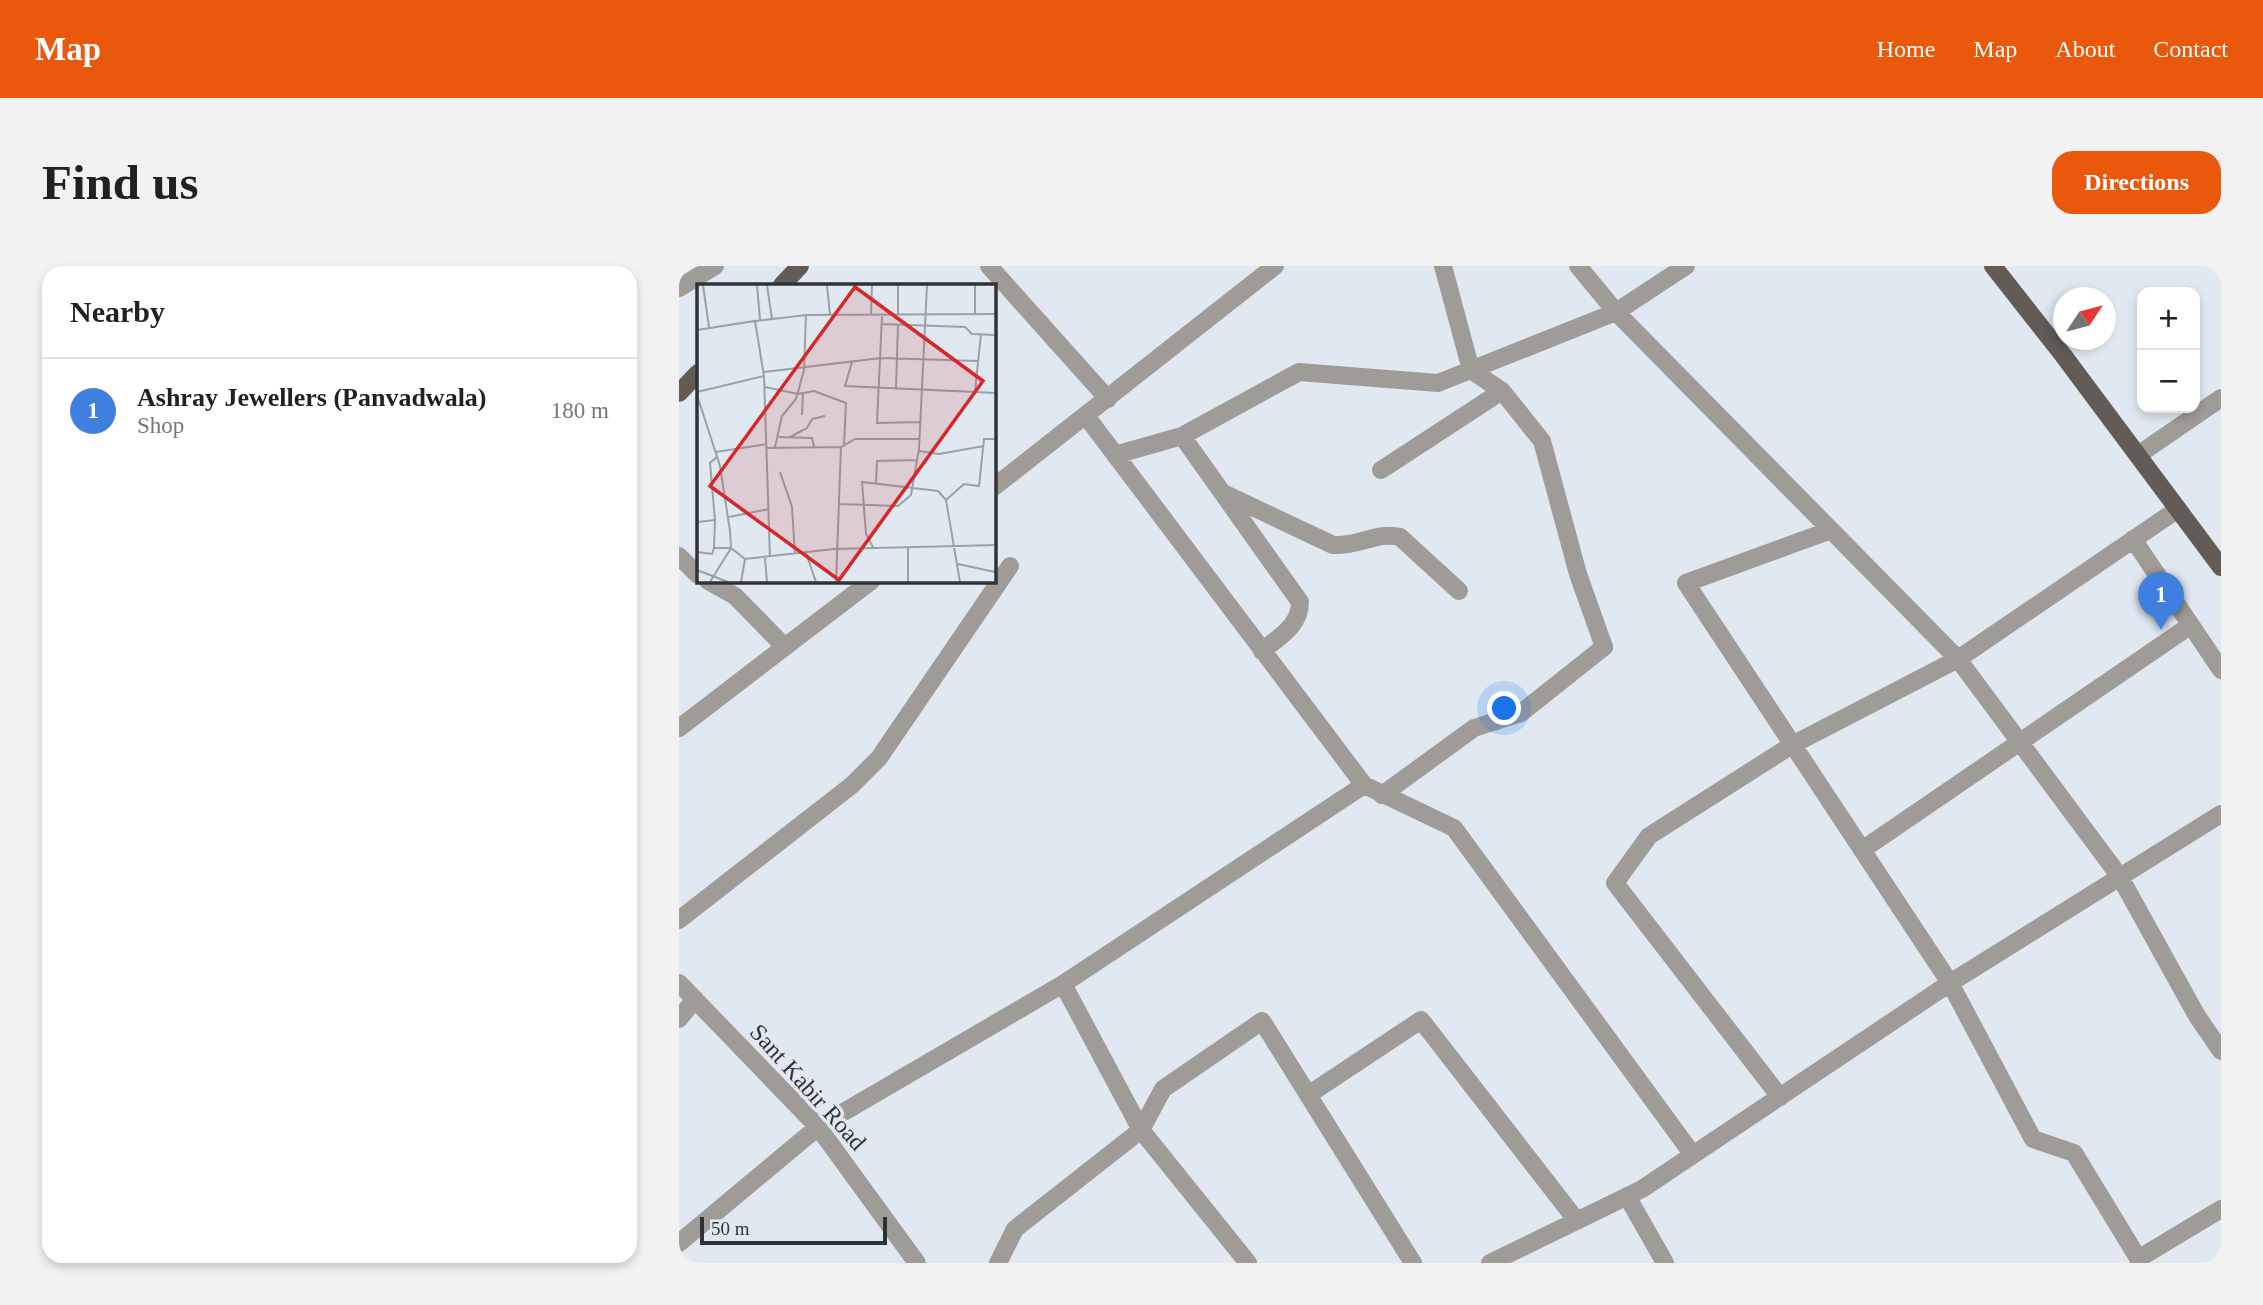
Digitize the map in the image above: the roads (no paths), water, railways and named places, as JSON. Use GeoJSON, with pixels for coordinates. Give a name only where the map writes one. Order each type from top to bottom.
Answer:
{"type":"FeatureCollection","features":[{"type":"Feature","properties":{"kind":"main road"},"geometry":{"type":"LineString","coordinates":[[783,284],[800,266]]}},
{"type":"Feature","properties":{"kind":"main road"},"geometry":{"type":"LineString","coordinates":[[1993,266],[2221,567]]}},
{"type":"Feature","properties":{"kind":"main road"},"geometry":{"type":"LineString","coordinates":[[679,393],[697,374]]}},
{"type":"Feature","properties":{"kind":"street"},"geometry":{"type":"LineString","coordinates":[[679,288],[715,266]]}},
{"type":"Feature","properties":{"kind":"street"},"geometry":{"type":"LineString","coordinates":[[989,266],[1108,399]]}},
{"type":"Feature","properties":{"kind":"street"},"geometry":{"type":"LineString","coordinates":[[996,485],[1275,266]]}},
{"type":"Feature","properties":{"kind":"street"},"geometry":{"type":"LineString","coordinates":[[1383,794],[1474,728],[1521,713],[1604,648],[1578,574],[1542,441],[1502,391],[1471,370],[1443,266]]}},
{"type":"Feature","properties":{"kind":"street"},"geometry":{"type":"LineString","coordinates":[[1579,266],[1616,312],[1958,659],[2120,877],[2197,1016],[2221,1051]]}},
{"type":"Feature","properties":{"kind":"street"},"geometry":{"type":"LineString","coordinates":[[1115,455],[1182,436],[1299,372],[1438,383],[1616,312],[1686,266]]}},
{"type":"Feature","properties":{"kind":"street"},"geometry":{"type":"LineString","coordinates":[[1381,470],[1502,391]]}},
{"type":"Feature","properties":{"kind":"street"},"geometry":{"type":"LineString","coordinates":[[2138,455],[2221,398]]}},
{"type":"Feature","properties":{"kind":"street"},"geometry":{"type":"LineString","coordinates":[[1086,416],[1364,785],[1454,828],[1693,1155]]}},
{"type":"Feature","properties":{"kind":"street"},"geometry":{"type":"LineString","coordinates":[[1182,436],[1300,603],[1300,613],[1292,627],[1262,651]]}},
{"type":"Feature","properties":{"kind":"street"},"geometry":{"type":"LineString","coordinates":[[1223,493],[1333,545],[1348,546],[1391,534],[1400,537],[1459,591]]}},
{"type":"Feature","properties":{"kind":"street"},"geometry":{"type":"LineString","coordinates":[[1780,1097],[1615,883],[1649,836],[1792,745],[1958,659],[2178,509]]}},
{"type":"Feature","properties":{"kind":"street"},"geometry":{"type":"LineString","coordinates":[[1831,530],[1686,583],[1949,984],[2033,1139],[2074,1153],[2140,1261],[2221,1209]]}},
{"type":"Feature","properties":{"kind":"street"},"geometry":{"type":"LineString","coordinates":[[2133,539],[2221,670]]}},
{"type":"Feature","properties":{"kind":"street"},"geometry":{"type":"LineString","coordinates":[[679,556],[697,574]]}},
{"type":"Feature","properties":{"kind":"street"},"geometry":{"type":"LineString","coordinates":[[679,920],[852,785],[879,758],[1010,566]]}},
{"type":"Feature","properties":{"kind":"street"},"geometry":{"type":"LineString","coordinates":[[712,583],[736,596],[785,647]]}},
{"type":"Feature","properties":{"kind":"street"},"geometry":{"type":"LineString","coordinates":[[679,728],[868,583]]}},
{"type":"Feature","properties":{"kind":"street"},"geometry":{"type":"LineString","coordinates":[[1862,850],[2191,625]]}},
{"type":"Feature","properties":{"kind":"street"},"geometry":{"type":"LineString","coordinates":[[679,1243],[818,1127],[1063,984],[1364,785]]}},
{"type":"Feature","properties":{"kind":"street"},"geometry":{"type":"LineString","coordinates":[[1490,1263],[1642,1189],[1949,984],[2221,814]]}},
{"type":"Feature","properties":{"kind":"street","name":"Sant Kabir Road"},"geometry":{"type":"LineString","coordinates":[[679,983],[818,1127],[917,1263]]}},
{"type":"Feature","properties":{"kind":"street"},"geometry":{"type":"LineString","coordinates":[[1063,984],[1142,1130],[1248,1263]]}},
{"type":"Feature","properties":{"kind":"street"},"geometry":{"type":"LineString","coordinates":[[679,1018],[695,999]]}},
{"type":"Feature","properties":{"kind":"street"},"geometry":{"type":"LineString","coordinates":[[1308,1095],[1421,1020],[1577,1220]]}},
{"type":"Feature","properties":{"kind":"street"},"geometry":{"type":"LineString","coordinates":[[998,1263],[1015,1229],[1142,1130],[1163,1089],[1262,1021],[1412,1263]]}},
{"type":"Feature","properties":{"kind":"street"},"geometry":{"type":"LineString","coordinates":[[1627,1196],[1665,1263]]}},
{"type":"Feature","properties":{"kind":"place","name":"Ashray Jewellers (Panvadwala)"},"geometry":{"type":"Point","coordinates":[2161,630]}}]}
